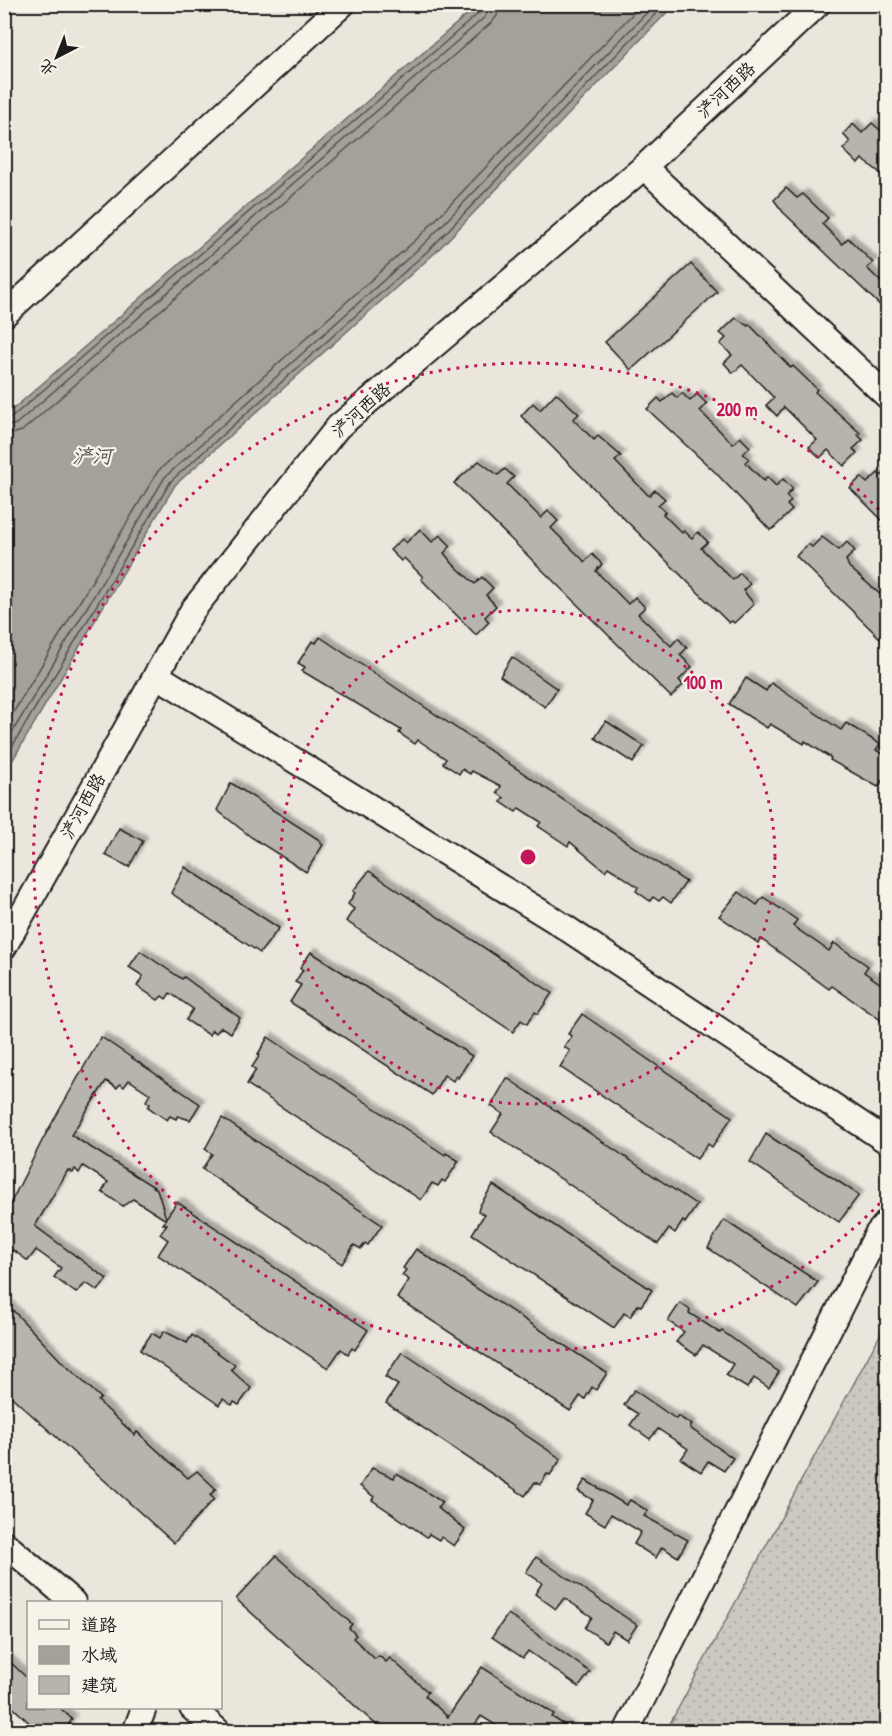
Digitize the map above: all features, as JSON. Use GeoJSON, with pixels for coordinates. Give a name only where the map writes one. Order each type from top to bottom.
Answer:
{"type":"FeatureCollection","features":[{"type":"Feature","properties":{"kind":"street"},"geometry":{"type":"LineString","coordinates":[[4,315],[343,4]]}},
{"type":"Feature","properties":{"kind":"street","name":"浐河西路"},"geometry":{"type":"LineString","coordinates":[[4,947],[192,611],[338,427],[644,167],[818,4]]}},
{"type":"Feature","properties":{"kind":"street"},"geometry":{"type":"LineString","coordinates":[[644,167],[888,397]]}},
{"type":"Feature","properties":{"kind":"street"},"geometry":{"type":"LineString","coordinates":[[156,675],[554,920],[888,1142]]}},
{"type":"Feature","properties":{"kind":"street"},"geometry":{"type":"LineString","coordinates":[[626,1731],[878,1234],[888,1221]]}},
{"type":"Feature","properties":{"kind":"street"},"geometry":{"type":"LineString","coordinates":[[4,1543],[71,1601]]}},
{"type":"Feature","properties":{"kind":"street"},"geometry":{"type":"LineString","coordinates":[[135,1731],[143,1709]]}},
{"type":"Feature","properties":{"kind":"street"},"geometry":{"type":"LineString","coordinates":[[194,1709],[219,1731]]}},
{"type":"Feature","properties":{"kind":"shaded area"},"geometry":{"type":"Polygon","coordinates":[[[887,1322],[887,1731],[666,1731],[680,1705],[887,1322]]]}},
{"type":"Feature","properties":{"kind":"water","name":"浐河"},"geometry":{"type":"Polygon","coordinates":[[[479,4],[674,5],[436,252],[175,485],[5,773],[5,416],[479,4]]]}},
{"type":"Feature","properties":{"kind":"building"},"geometry":{"type":"Polygon","coordinates":[[[872,123],[888,137],[888,179],[862,159],[858,164],[843,149],[850,142],[843,134],[853,124],[862,133],[872,123]]]}},
{"type":"Feature","properties":{"kind":"building"},"geometry":{"type":"Polygon","coordinates":[[[786,188],[797,198],[803,194],[828,218],[822,224],[842,244],[848,238],[873,263],[867,268],[888,289],[888,313],[783,212],[774,200],[786,188]]]}},
{"type":"Feature","properties":{"kind":"building"},"geometry":{"type":"Polygon","coordinates":[[[691,264],[717,292],[631,370],[605,342],[691,264]]]}},
{"type":"Feature","properties":{"kind":"building"},"geometry":{"type":"Polygon","coordinates":[[[736,318],[748,326],[749,324],[791,368],[793,366],[817,389],[815,392],[860,433],[858,435],[863,440],[853,449],[857,453],[844,466],[828,450],[820,458],[809,447],[817,440],[784,407],[777,416],[766,405],[774,398],[742,365],[733,373],[724,363],[732,355],[720,344],[726,338],[720,333],[736,318]]]}},
{"type":"Feature","properties":{"kind":"building"},"geometry":{"type":"Polygon","coordinates":[[[556,393],[579,414],[573,419],[594,440],[598,436],[621,456],[615,461],[649,496],[655,490],[665,499],[658,505],[665,512],[663,514],[682,533],[684,531],[692,538],[698,532],[708,542],[701,548],[733,580],[740,573],[750,584],[743,590],[754,604],[734,623],[732,621],[729,623],[521,416],[533,403],[540,410],[556,393]]]}},
{"type":"Feature","properties":{"kind":"building"},"geometry":{"type":"Polygon","coordinates":[[[672,393],[677,398],[682,393],[690,401],[697,394],[707,404],[700,411],[733,444],[740,437],[750,447],[743,454],[749,459],[745,462],[764,481],[767,477],[776,486],[783,479],[793,489],[786,496],[791,501],[787,505],[792,510],[774,528],[770,530],[715,472],[647,409],[658,398],[662,402],[672,393]]]}},
{"type":"Feature","properties":{"kind":"building"},"geometry":{"type":"Polygon","coordinates":[[[479,461],[498,475],[505,469],[514,477],[507,484],[541,518],[548,511],[558,521],[551,528],[585,562],[592,554],[602,564],[596,571],[628,604],[635,597],[645,607],[638,614],[671,646],[678,638],[687,648],[680,655],[692,667],[679,680],[683,685],[671,697],[454,483],[479,461]]]}},
{"type":"Feature","properties":{"kind":"building"},"geometry":{"type":"Polygon","coordinates":[[[888,470],[888,526],[850,488],[861,477],[867,483],[878,473],[881,476],[888,470]]]}},
{"type":"Feature","properties":{"kind":"building"},"geometry":{"type":"Polygon","coordinates":[[[420,529],[432,542],[440,535],[451,546],[444,553],[475,584],[482,577],[493,588],[486,595],[496,606],[485,617],[489,622],[476,635],[421,579],[423,577],[404,558],[401,561],[390,550],[402,539],[406,543],[420,529]]]}},
{"type":"Feature","properties":{"kind":"building"},"geometry":{"type":"Polygon","coordinates":[[[822,537],[839,550],[847,542],[855,551],[846,560],[849,567],[881,595],[888,589],[888,646],[796,556],[808,544],[812,547],[822,537]]]}},
{"type":"Feature","properties":{"kind":"building"},"geometry":{"type":"Polygon","coordinates":[[[320,637],[686,882],[671,903],[663,897],[659,901],[653,897],[650,901],[636,891],[638,887],[616,872],[608,867],[605,871],[570,842],[568,846],[538,826],[541,822],[519,808],[516,812],[501,802],[504,798],[497,793],[501,786],[472,771],[470,774],[462,769],[459,774],[443,763],[446,759],[418,740],[415,744],[399,733],[401,730],[302,671],[305,667],[298,663],[312,641],[316,643],[320,637]]]}},
{"type":"Feature","properties":{"kind":"building"},"geometry":{"type":"Polygon","coordinates":[[[512,657],[557,689],[545,707],[500,676],[512,657]]]}},
{"type":"Feature","properties":{"kind":"building"},"geometry":{"type":"Polygon","coordinates":[[[746,678],[766,691],[771,683],[841,730],[846,723],[880,744],[876,750],[888,757],[888,772],[878,787],[830,760],[831,758],[805,741],[804,744],[770,724],[767,728],[729,704],[746,678]]]}},
{"type":"Feature","properties":{"kind":"building"},"geometry":{"type":"Polygon","coordinates":[[[606,721],[644,746],[633,763],[595,738],[606,721]]]}},
{"type":"Feature","properties":{"kind":"building"},"geometry":{"type":"Polygon","coordinates":[[[231,783],[321,841],[323,845],[306,872],[251,837],[217,810],[231,783]]]}},
{"type":"Feature","properties":{"kind":"building"},"geometry":{"type":"Polygon","coordinates":[[[119,828],[143,841],[129,867],[105,855],[119,828]]]}},
{"type":"Feature","properties":{"kind":"building"},"geometry":{"type":"Polygon","coordinates":[[[185,867],[279,928],[260,953],[171,893],[185,867]]]}},
{"type":"Feature","properties":{"kind":"building"},"geometry":{"type":"Polygon","coordinates":[[[369,871],[552,993],[538,1014],[535,1012],[527,1024],[521,1020],[513,1032],[346,921],[354,909],[348,904],[355,893],[353,891],[369,871]]]}},
{"type":"Feature","properties":{"kind":"building"},"geometry":{"type":"Polygon","coordinates":[[[739,892],[757,905],[763,897],[797,920],[793,926],[829,951],[834,943],[868,966],[864,972],[888,989],[888,1025],[832,986],[829,989],[761,939],[758,943],[719,916],[739,892]]]}},
{"type":"Feature","properties":{"kind":"building"},"geometry":{"type":"Polygon","coordinates":[[[140,951],[182,979],[184,977],[240,1018],[231,1033],[221,1027],[216,1033],[212,1030],[209,1035],[186,1020],[193,1009],[170,993],[166,999],[162,996],[158,1000],[137,986],[143,976],[129,967],[140,951]]]}},
{"type":"Feature","properties":{"kind":"building"},"geometry":{"type":"Polygon","coordinates":[[[311,952],[472,1056],[458,1078],[456,1076],[453,1081],[444,1075],[432,1095],[290,1002],[301,985],[295,982],[303,970],[300,968],[311,952]]]}},
{"type":"Feature","properties":{"kind":"building"},"geometry":{"type":"Polygon","coordinates":[[[582,1014],[732,1117],[712,1147],[708,1144],[697,1159],[560,1067],[570,1051],[564,1047],[572,1036],[568,1034],[582,1014]]]}},
{"type":"Feature","properties":{"kind":"building"},"geometry":{"type":"Polygon","coordinates":[[[101,1037],[200,1104],[190,1120],[170,1116],[167,1120],[148,1107],[150,1104],[146,1101],[150,1094],[129,1080],[124,1087],[120,1084],[117,1088],[106,1081],[71,1135],[157,1189],[166,1218],[177,1202],[368,1330],[355,1350],[352,1348],[348,1354],[341,1349],[328,1368],[158,1255],[168,1240],[160,1234],[167,1224],[163,1224],[166,1220],[133,1199],[123,1206],[102,1192],[108,1182],[83,1166],[79,1173],[75,1169],[73,1173],[68,1170],[35,1226],[107,1279],[98,1291],[86,1283],[76,1293],[54,1277],[61,1268],[36,1250],[28,1261],[13,1250],[4,1262],[4,1216],[43,1139],[101,1037]]]}},
{"type":"Feature","properties":{"kind":"building"},"geometry":{"type":"Polygon","coordinates":[[[268,1037],[445,1155],[446,1153],[459,1161],[445,1182],[442,1180],[438,1186],[432,1183],[421,1200],[247,1084],[256,1070],[252,1067],[268,1037]]]}},
{"type":"Feature","properties":{"kind":"building"},"geometry":{"type":"Polygon","coordinates":[[[507,1078],[697,1205],[685,1223],[683,1221],[675,1233],[669,1229],[658,1244],[491,1132],[503,1114],[491,1106],[507,1078]]]}},
{"type":"Feature","properties":{"kind":"building"},"geometry":{"type":"Polygon","coordinates":[[[222,1118],[382,1225],[368,1245],[365,1243],[361,1249],[354,1245],[342,1264],[202,1169],[212,1154],[205,1149],[222,1118]]]}},
{"type":"Feature","properties":{"kind":"building"},"geometry":{"type":"Polygon","coordinates":[[[766,1134],[859,1195],[839,1222],[750,1162],[766,1134]]]}},
{"type":"Feature","properties":{"kind":"building"},"geometry":{"type":"Polygon","coordinates":[[[493,1185],[652,1290],[641,1306],[638,1305],[630,1317],[624,1313],[614,1328],[472,1234],[484,1215],[478,1211],[480,1205],[493,1185]]]}},
{"type":"Feature","properties":{"kind":"building"},"geometry":{"type":"Polygon","coordinates":[[[724,1220],[818,1282],[798,1308],[708,1248],[724,1220]]]}},
{"type":"Feature","properties":{"kind":"building"},"geometry":{"type":"Polygon","coordinates":[[[416,1249],[607,1373],[596,1390],[592,1387],[585,1399],[580,1396],[570,1411],[397,1298],[409,1280],[402,1275],[406,1270],[403,1268],[416,1249]]]}},
{"type":"Feature","properties":{"kind":"building"},"geometry":{"type":"Polygon","coordinates":[[[4,1301],[61,1361],[101,1398],[98,1401],[135,1435],[137,1432],[188,1478],[197,1471],[216,1489],[210,1495],[214,1499],[174,1543],[4,1390],[4,1301]]]}},
{"type":"Feature","properties":{"kind":"building"},"geometry":{"type":"Polygon","coordinates":[[[680,1303],[690,1310],[689,1313],[720,1333],[722,1331],[779,1372],[769,1388],[754,1378],[747,1388],[726,1375],[733,1364],[703,1345],[696,1355],[676,1342],[684,1332],[668,1321],[680,1303]]]}},
{"type":"Feature","properties":{"kind":"building"},"geometry":{"type":"Polygon","coordinates":[[[164,1331],[187,1343],[192,1335],[235,1365],[231,1370],[251,1388],[239,1405],[234,1402],[232,1405],[223,1399],[219,1405],[140,1350],[152,1333],[160,1338],[164,1331]]]}},
{"type":"Feature","properties":{"kind":"building"},"geometry":{"type":"Polygon","coordinates":[[[402,1352],[561,1459],[550,1475],[547,1474],[540,1485],[535,1482],[525,1496],[386,1403],[398,1385],[385,1377],[402,1352]]]}},
{"type":"Feature","properties":{"kind":"building"},"geometry":{"type":"Polygon","coordinates":[[[634,1390],[676,1419],[678,1416],[692,1425],[690,1428],[733,1458],[724,1471],[708,1461],[701,1472],[681,1459],[688,1449],[658,1429],[650,1439],[630,1425],[638,1414],[624,1405],[634,1390]]]}},
{"type":"Feature","properties":{"kind":"building"},"geometry":{"type":"Polygon","coordinates":[[[372,1468],[394,1478],[397,1473],[442,1502],[438,1508],[465,1530],[454,1546],[441,1537],[439,1540],[429,1534],[427,1537],[372,1500],[374,1497],[360,1486],[372,1468]]]}},
{"type":"Feature","properties":{"kind":"building"},"geometry":{"type":"Polygon","coordinates":[[[585,1480],[626,1505],[630,1500],[648,1511],[644,1516],[688,1540],[678,1557],[662,1547],[656,1558],[634,1544],[641,1532],[611,1514],[605,1525],[585,1513],[593,1500],[578,1491],[585,1480]]]}},
{"type":"Feature","properties":{"kind":"building"},"geometry":{"type":"Polygon","coordinates":[[[276,1556],[352,1624],[349,1628],[356,1635],[353,1638],[375,1659],[379,1656],[386,1662],[390,1658],[428,1692],[425,1696],[448,1717],[482,1667],[554,1714],[552,1717],[574,1731],[505,1731],[481,1716],[470,1731],[383,1731],[236,1599],[276,1556]]]}},
{"type":"Feature","properties":{"kind":"building"},"geometry":{"type":"Polygon","coordinates":[[[536,1557],[637,1625],[627,1640],[613,1631],[606,1642],[585,1628],[592,1617],[564,1598],[556,1609],[535,1594],[542,1583],[526,1572],[536,1557]]]}},
{"type":"Feature","properties":{"kind":"building"},"geometry":{"type":"Polygon","coordinates":[[[508,1614],[590,1672],[579,1687],[528,1651],[523,1658],[492,1637],[508,1614]]]}},
{"type":"Feature","properties":{"kind":"building"},"geometry":{"type":"Polygon","coordinates":[[[4,1656],[27,1678],[27,1709],[61,1709],[72,1719],[65,1731],[38,1731],[4,1699],[4,1656]]]}}]}
